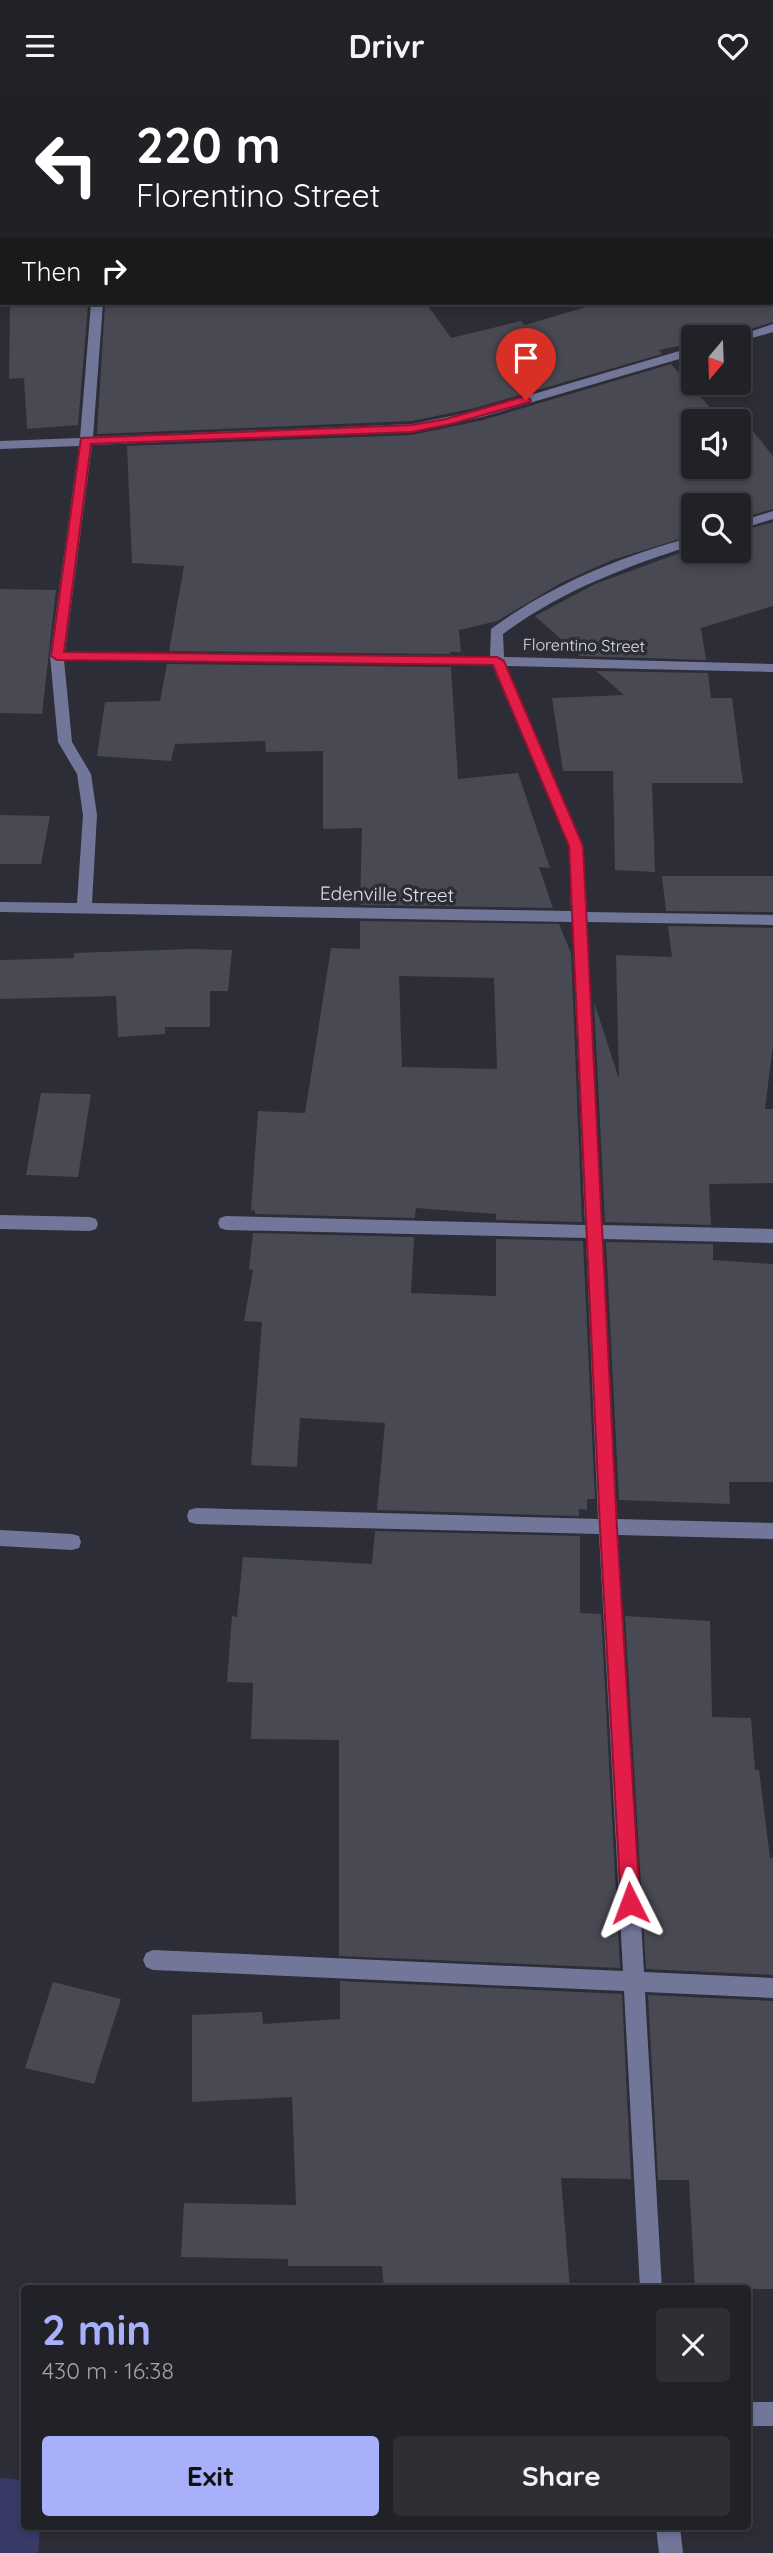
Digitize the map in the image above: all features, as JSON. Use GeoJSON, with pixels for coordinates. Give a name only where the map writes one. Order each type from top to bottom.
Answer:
{"type":"FeatureCollection","features":[{"type":"Feature","properties":{"kind":"street"},"geometry":{"type":"LineString","coordinates":[[83,909],[90,815],[84,774],[65,742],[57,656],[86,440],[97,305]]}},
{"type":"Feature","properties":{"kind":"street"},"geometry":{"type":"LineString","coordinates":[[751,334],[773,328]]}},
{"type":"Feature","properties":{"kind":"street"},"geometry":{"type":"LineString","coordinates":[[0,445],[412,428],[478,414],[681,355]]}},
{"type":"Feature","properties":{"kind":"street"},"geometry":{"type":"LineString","coordinates":[[751,522],[773,515]]}},
{"type":"Feature","properties":{"kind":"street"},"geometry":{"type":"LineString","coordinates":[[651,2285],[608,1528],[576,846],[497,661],[496,632],[545,597],[607,568],[681,545]]}},
{"type":"Feature","properties":{"kind":"street","name":"Florentino Street"},"geometry":{"type":"LineString","coordinates":[[57,656],[497,661],[773,668]]}},
{"type":"Feature","properties":{"kind":"street","name":"Edenville Street"},"geometry":{"type":"LineString","coordinates":[[0,907],[773,920]]}},
{"type":"Feature","properties":{"kind":"street"},"geometry":{"type":"LineString","coordinates":[[0,1222],[90,1224]]}},
{"type":"Feature","properties":{"kind":"street"},"geometry":{"type":"LineString","coordinates":[[226,1223],[773,1236]]}},
{"type":"Feature","properties":{"kind":"street"},"geometry":{"type":"LineString","coordinates":[[195,1516],[773,1531]]}},
{"type":"Feature","properties":{"kind":"street"},"geometry":{"type":"LineString","coordinates":[[0,1538],[72,1542]]}},
{"type":"Feature","properties":{"kind":"street"},"geometry":{"type":"LineString","coordinates":[[153,1960],[773,1989]]}},
{"type":"Feature","properties":{"kind":"street"},"geometry":{"type":"LineString","coordinates":[[751,2414],[773,2414]]}},
{"type":"Feature","properties":{"kind":"street"},"geometry":{"type":"LineString","coordinates":[[668,2530],[671,2553]]}},
{"type":"Feature","properties":{"kind":"shaded area"},"geometry":{"type":"Polygon","coordinates":[[[0,2478],[21,2480],[21,2530],[40,2530],[38,2553],[0,2553],[0,2478]]]}},
{"type":"Feature","properties":{"kind":"building"},"geometry":{"type":"Polygon","coordinates":[[[88,305],[78,425],[27,429],[24,378],[9,379],[10,306],[88,305]]]}},
{"type":"Feature","properties":{"kind":"building"},"geometry":{"type":"Polygon","coordinates":[[[105,305],[427,305],[451,338],[521,321],[525,325],[592,305],[773,305],[773,322],[751,329],[751,325],[681,325],[681,345],[659,350],[662,354],[475,408],[412,421],[97,434],[105,305]]]}},
{"type":"Feature","properties":{"kind":"building"},"geometry":{"type":"Polygon","coordinates":[[[671,364],[681,375],[681,395],[699,395],[711,409],[681,409],[681,479],[751,479],[752,430],[773,456],[773,509],[751,515],[751,493],[681,493],[681,539],[612,560],[561,583],[497,621],[459,630],[461,652],[169,651],[184,566],[132,563],[127,446],[412,435],[483,420],[671,364]]]}},
{"type":"Feature","properties":{"kind":"building"},"geometry":{"type":"Polygon","coordinates":[[[773,522],[773,606],[701,628],[706,660],[580,656],[535,616],[595,584],[681,552],[681,563],[751,563],[751,528],[773,522]]]}},
{"type":"Feature","properties":{"kind":"building"},"geometry":{"type":"Polygon","coordinates":[[[0,589],[56,590],[42,714],[0,713],[0,589]]]}},
{"type":"Feature","properties":{"kind":"building"},"geometry":{"type":"Polygon","coordinates":[[[167,664],[451,667],[458,779],[518,773],[550,868],[539,867],[553,908],[360,905],[362,828],[323,829],[323,751],[266,752],[265,741],[175,744],[171,761],[97,756],[105,702],[160,701],[167,664]]]}},
{"type":"Feature","properties":{"kind":"building"},"geometry":{"type":"Polygon","coordinates":[[[596,671],[708,673],[711,698],[732,698],[743,783],[652,783],[655,872],[615,870],[613,771],[563,771],[552,698],[624,695],[596,671]]]}},
{"type":"Feature","properties":{"kind":"building"},"geometry":{"type":"Polygon","coordinates":[[[0,815],[50,816],[41,864],[0,864],[0,815]]]}},
{"type":"Feature","properties":{"kind":"building"},"geometry":{"type":"Polygon","coordinates":[[[662,876],[773,876],[773,912],[666,911],[662,876]]]}},
{"type":"Feature","properties":{"kind":"building"},"geometry":{"type":"Polygon","coordinates":[[[360,921],[559,924],[571,953],[582,1222],[496,1220],[496,1214],[416,1208],[415,1218],[255,1214],[255,1211],[251,1210],[258,1111],[305,1113],[331,948],[360,949],[360,921]],[[399,976],[402,1067],[497,1069],[494,978],[399,976]]]}},
{"type":"Feature","properties":{"kind":"building"},"geometry":{"type":"Polygon","coordinates":[[[668,926],[773,928],[773,1045],[765,1109],[773,1109],[773,1183],[709,1184],[711,1225],[605,1222],[594,1002],[619,1079],[616,955],[672,957],[668,926]]]}},
{"type":"Feature","properties":{"kind":"building"},"geometry":{"type":"Polygon","coordinates":[[[232,950],[228,991],[210,991],[210,1027],[165,1027],[165,1034],[118,1037],[116,996],[0,999],[0,960],[74,958],[74,953],[232,950]]]}},
{"type":"Feature","properties":{"kind":"building"},"geometry":{"type":"Polygon","coordinates":[[[41,1093],[91,1094],[78,1177],[26,1175],[41,1093]]]}},
{"type":"Feature","properties":{"kind":"building"},"geometry":{"type":"Polygon","coordinates":[[[253,1233],[414,1237],[411,1293],[496,1296],[496,1239],[583,1241],[595,1499],[587,1499],[587,1510],[579,1509],[579,1516],[377,1510],[385,1423],[300,1418],[297,1467],[251,1465],[262,1322],[244,1321],[253,1270],[249,1269],[253,1233]]]}},
{"type":"Feature","properties":{"kind":"building"},"geometry":{"type":"Polygon","coordinates":[[[606,1242],[713,1244],[713,1260],[773,1264],[773,1482],[729,1482],[730,1504],[619,1500],[606,1242]]]}},
{"type":"Feature","properties":{"kind":"building"},"geometry":{"type":"Polygon","coordinates":[[[375,1531],[580,1536],[580,1613],[601,1614],[620,1968],[339,1956],[339,1740],[251,1739],[253,1683],[227,1682],[232,1616],[237,1617],[243,1557],[372,1564],[375,1531]]]}},
{"type":"Feature","properties":{"kind":"building"},"geometry":{"type":"Polygon","coordinates":[[[625,1616],[710,1621],[712,1717],[751,1718],[755,1770],[759,1770],[770,1858],[773,1858],[773,1975],[646,1969],[625,1616]]]}},
{"type":"Feature","properties":{"kind":"building"},"geometry":{"type":"Polygon","coordinates":[[[340,1981],[622,1994],[631,2179],[561,2178],[570,2285],[384,2285],[382,2266],[288,2266],[288,2259],[181,2257],[184,2203],[296,2205],[292,2097],[192,2102],[192,2015],[262,2012],[263,2024],[340,2019],[340,1981]]]}},
{"type":"Feature","properties":{"kind":"building"},"geometry":{"type":"Polygon","coordinates":[[[53,1982],[121,1999],[94,2084],[25,2068],[53,1982]]]}},
{"type":"Feature","properties":{"kind":"building"},"geometry":{"type":"Polygon","coordinates":[[[648,1995],[773,2001],[773,2289],[751,2289],[751,2285],[695,2285],[689,2180],[658,2180],[648,1995]]]}},
{"type":"Feature","properties":{"kind":"route"},"geometry":{"type":"LineString","coordinates":[[526,400],[447,422],[412,428],[86,440],[57,656],[497,661],[576,846],[608,1528],[630,1903]]}}]}
